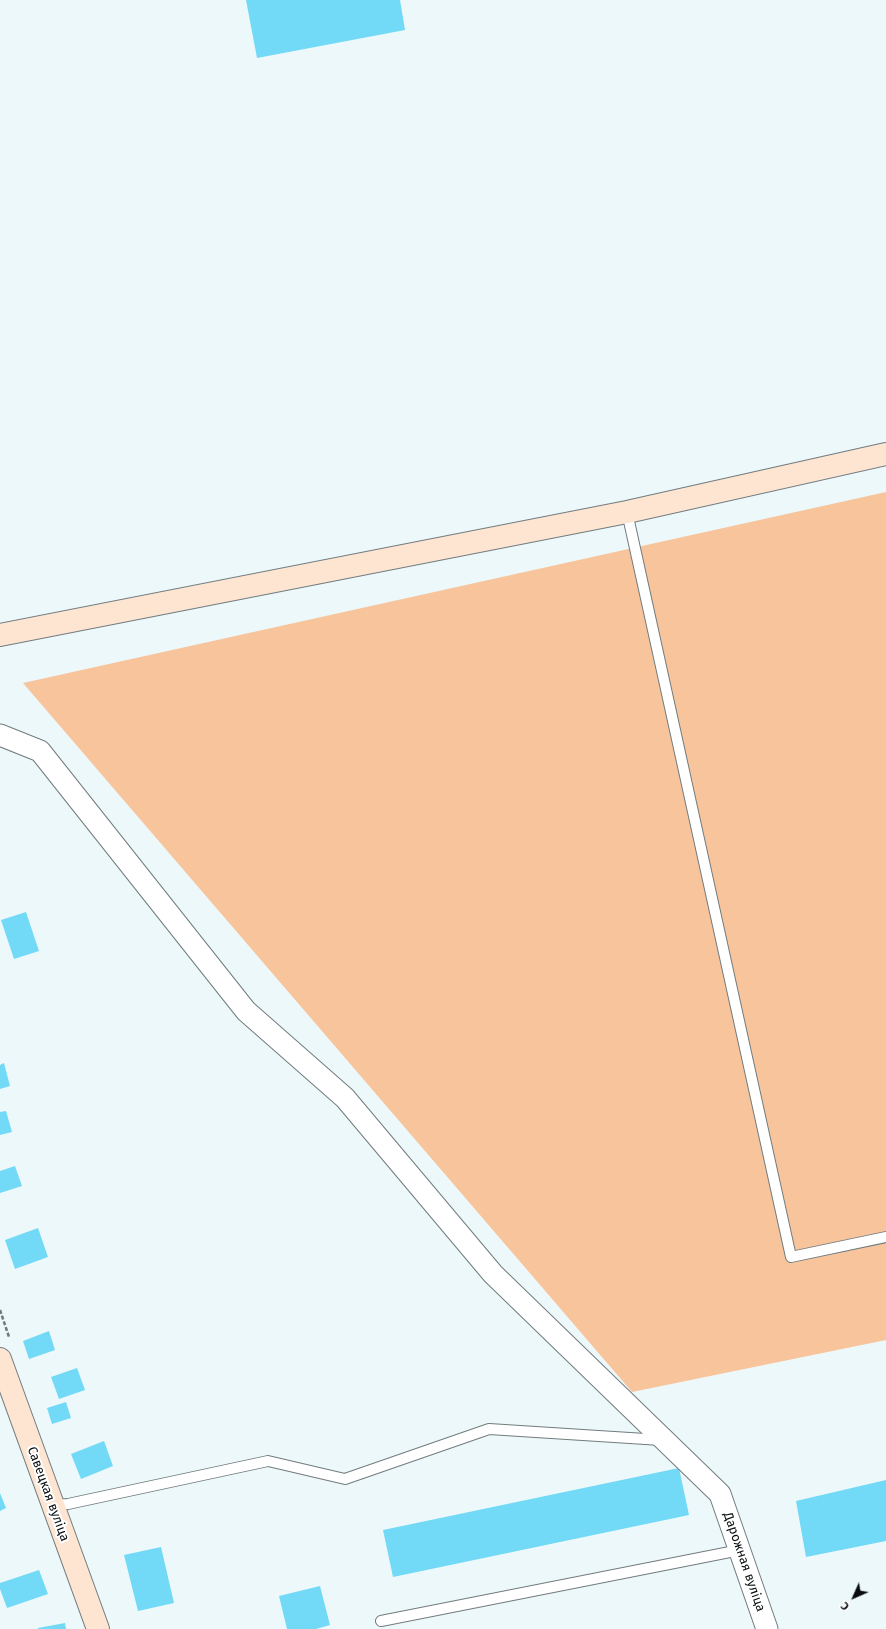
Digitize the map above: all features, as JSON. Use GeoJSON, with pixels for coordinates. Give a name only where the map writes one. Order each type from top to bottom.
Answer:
{"type":"FeatureCollection","features":[{"type":"Feature","properties":{"kind":"street"},"geometry":{"type":"LineString","coordinates":[[0,636],[628,512],[886,454]]}},
{"type":"Feature","properties":{"kind":"street"},"geometry":{"type":"LineString","coordinates":[[0,735],[40,751],[246,1011],[345,1098],[493,1274],[664,1440]]}},
{"type":"Feature","properties":{"kind":"street","name":"Савецкая вуліца"},"geometry":{"type":"LineString","coordinates":[[0,1359],[98,1629]]}},
{"type":"Feature","properties":{"kind":"street","name":"Дарожная вуліца"},"geometry":{"type":"LineString","coordinates":[[664,1440],[720,1494],[767,1629]]}},
{"type":"Feature","properties":{"kind":"lane"},"geometry":{"type":"LineString","coordinates":[[628,512],[791,1257],[886,1238]]}},
{"type":"Feature","properties":{"kind":"lane"},"geometry":{"type":"LineString","coordinates":[[52,1505],[68,1504],[268,1461],[346,1479],[488,1429],[664,1440]]}},
{"type":"Feature","properties":{"kind":"lane"},"geometry":{"type":"LineString","coordinates":[[381,1621],[740,1550]]}},
{"type":"Feature","properties":{"kind":"shaded area"},"geometry":{"type":"Polygon","coordinates":[[[886,492],[886,1340],[632,1392],[23,683],[886,492]]]}},
{"type":"Feature","properties":{"kind":"building"},"geometry":{"type":"Polygon","coordinates":[[[246,0],[400,0],[405,30],[257,58],[246,0]]]}},
{"type":"Feature","properties":{"kind":"building"},"geometry":{"type":"Polygon","coordinates":[[[26,912],[39,951],[14,959],[1,920],[26,912]]]}},
{"type":"Feature","properties":{"kind":"building"},"geometry":{"type":"Polygon","coordinates":[[[4,1063],[10,1086],[0,1089],[0,1065],[4,1063]]]}},
{"type":"Feature","properties":{"kind":"building"},"geometry":{"type":"Polygon","coordinates":[[[6,1111],[12,1132],[0,1135],[0,1112],[6,1111]]]}},
{"type":"Feature","properties":{"kind":"building"},"geometry":{"type":"Polygon","coordinates":[[[15,1166],[22,1186],[0,1193],[0,1171],[15,1166]]]}},
{"type":"Feature","properties":{"kind":"building"},"geometry":{"type":"Polygon","coordinates":[[[38,1228],[48,1257],[15,1269],[5,1240],[38,1228]]]}},
{"type":"Feature","properties":{"kind":"building"},"geometry":{"type":"Polygon","coordinates":[[[49,1331],[55,1350],[29,1359],[23,1341],[49,1331]]]}},
{"type":"Feature","properties":{"kind":"building"},"geometry":{"type":"Polygon","coordinates":[[[77,1368],[85,1390],[59,1399],[51,1377],[77,1368]]]}},
{"type":"Feature","properties":{"kind":"building"},"geometry":{"type":"Polygon","coordinates":[[[66,1402],[71,1418],[52,1424],[47,1408],[66,1402]]]}},
{"type":"Feature","properties":{"kind":"building"},"geometry":{"type":"Polygon","coordinates":[[[104,1441],[113,1466],[81,1479],[71,1454],[104,1441]]]}},
{"type":"Feature","properties":{"kind":"building"},"geometry":{"type":"Polygon","coordinates":[[[679,1468],[689,1515],[393,1577],[383,1530],[679,1468]]]}},
{"type":"Feature","properties":{"kind":"building"},"geometry":{"type":"Polygon","coordinates":[[[886,1480],[886,1541],[806,1557],[796,1501],[886,1480]]]}},
{"type":"Feature","properties":{"kind":"building"},"geometry":{"type":"Polygon","coordinates":[[[0,1493],[6,1508],[0,1511],[0,1493]]]}},
{"type":"Feature","properties":{"kind":"building"},"geometry":{"type":"Polygon","coordinates":[[[161,1547],[174,1603],[138,1611],[124,1555],[161,1547]]]}},
{"type":"Feature","properties":{"kind":"building"},"geometry":{"type":"Polygon","coordinates":[[[39,1570],[48,1594],[7,1608],[0,1589],[0,1583],[39,1570]]]}},
{"type":"Feature","properties":{"kind":"building"},"geometry":{"type":"Polygon","coordinates":[[[320,1586],[330,1625],[316,1629],[287,1629],[279,1596],[320,1586]]]}},
{"type":"Feature","properties":{"kind":"building"},"geometry":{"type":"Polygon","coordinates":[[[65,1623],[66,1629],[38,1629],[38,1628],[65,1623]]]}}]}
